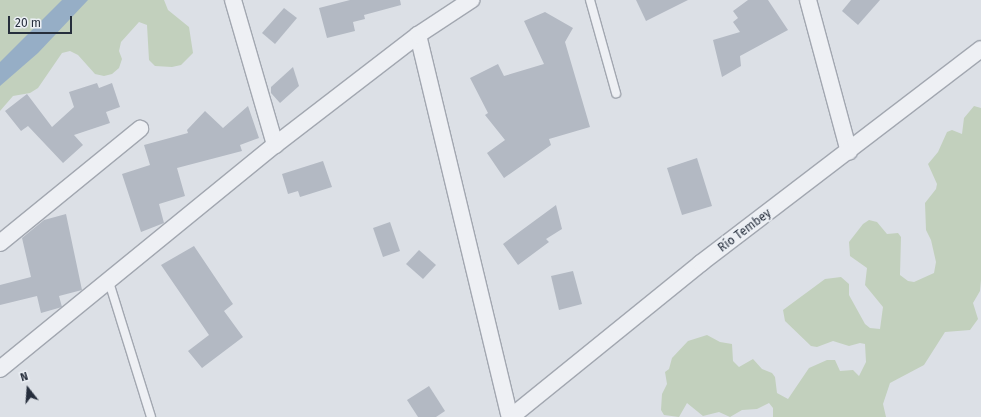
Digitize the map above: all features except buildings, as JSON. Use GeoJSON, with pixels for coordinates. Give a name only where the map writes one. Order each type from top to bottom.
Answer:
{"type":"FeatureCollection","features":[{"type":"Feature","properties":{"kind":"street"},"geometry":{"type":"LineString","coordinates":[[233,0],[275,145]]}},
{"type":"Feature","properties":{"kind":"street"},"geometry":{"type":"LineString","coordinates":[[0,369],[110,282],[275,145],[418,34],[471,0]]}},
{"type":"Feature","properties":{"kind":"street"},"geometry":{"type":"LineString","coordinates":[[808,0],[848,152]]}},
{"type":"Feature","properties":{"kind":"street"},"geometry":{"type":"LineString","coordinates":[[418,34],[511,417]]}},
{"type":"Feature","properties":{"kind":"street","name":"Río Tembey"},"geometry":{"type":"LineString","coordinates":[[511,417],[701,263],[848,152],[981,48]]}},
{"type":"Feature","properties":{"kind":"street"},"geometry":{"type":"LineString","coordinates":[[0,243],[140,129]]}},
{"type":"Feature","properties":{"kind":"lane"},"geometry":{"type":"LineString","coordinates":[[590,0],[616,93]]}},
{"type":"Feature","properties":{"kind":"lane"},"geometry":{"type":"LineString","coordinates":[[110,282],[151,417]]}},
{"type":"Feature","properties":{"kind":"green space"},"geometry":{"type":"Polygon","coordinates":[[[0,0],[164,0],[168,10],[189,27],[193,53],[181,65],[172,67],[155,66],[149,60],[147,25],[139,22],[121,42],[119,51],[122,59],[119,68],[112,74],[104,76],[95,74],[78,55],[70,51],[62,53],[38,88],[30,93],[13,96],[0,111],[0,0]]]}},
{"type":"Feature","properties":{"kind":"green space"},"geometry":{"type":"Polygon","coordinates":[[[974,106],[981,108],[981,280],[980,291],[973,303],[978,319],[970,330],[945,332],[924,365],[890,383],[883,404],[886,417],[773,417],[773,408],[769,403],[757,409],[742,410],[730,417],[719,412],[703,416],[687,403],[679,417],[664,415],[661,410],[662,394],[667,384],[665,372],[669,369],[672,358],[688,341],[707,335],[720,342],[732,344],[733,361],[739,367],[753,359],[762,369],[772,373],[775,377],[777,393],[788,399],[809,368],[827,360],[835,360],[840,371],[853,370],[859,376],[866,362],[865,344],[860,343],[849,346],[833,341],[817,347],[811,346],[785,321],[783,310],[825,279],[841,277],[849,284],[849,295],[865,324],[870,328],[880,329],[883,307],[865,285],[867,268],[850,256],[849,242],[863,224],[869,220],[877,222],[887,234],[898,233],[901,237],[900,275],[908,281],[914,282],[934,273],[936,262],[931,240],[926,230],[925,203],[936,189],[937,184],[928,164],[938,152],[947,132],[952,130],[962,134],[964,118],[974,106]]]}},
{"type":"Feature","properties":{"kind":"water"},"geometry":{"type":"Polygon","coordinates":[[[62,0],[88,0],[38,53],[0,86],[0,62],[62,0]]]}}]}
